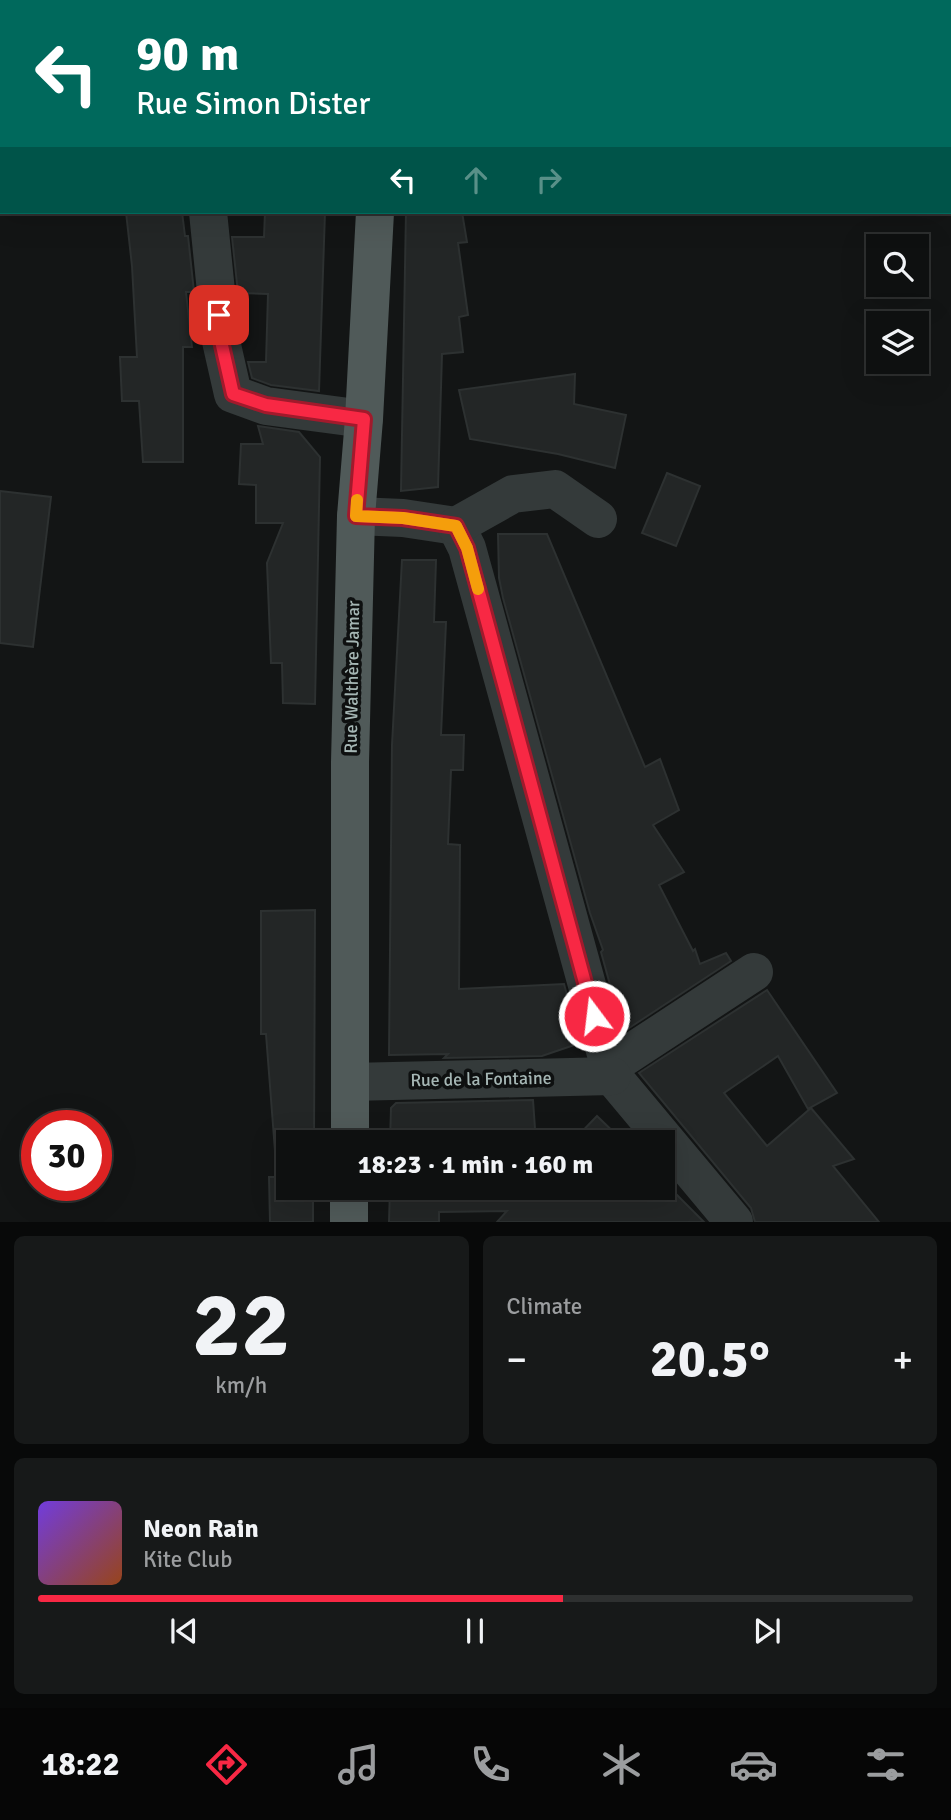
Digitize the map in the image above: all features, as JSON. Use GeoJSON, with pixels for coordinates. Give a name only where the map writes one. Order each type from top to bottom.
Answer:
{"type":"FeatureCollection","features":[{"type":"Feature","properties":{"kind":"main road","name":"Rue Walthère Jamar"},"geometry":{"type":"LineString","coordinates":[[350,1130],[350,762],[356,516],[364,419],[374,214]]}},
{"type":"Feature","properties":{"kind":"main road"},"geometry":{"type":"LineString","coordinates":[[349,1200],[349,1222]]}},
{"type":"Feature","properties":{"kind":"street"},"geometry":{"type":"LineString","coordinates":[[208,214],[221,341],[233,394],[266,405],[364,419]]}},
{"type":"Feature","properties":{"kind":"street"},"geometry":{"type":"LineString","coordinates":[[356,516],[403,518],[456,526],[513,494],[555,489],[598,519]]}},
{"type":"Feature","properties":{"kind":"street"},"geometry":{"type":"LineString","coordinates":[[456,526],[467,548],[611,1071],[734,1222]]}},
{"type":"Feature","properties":{"kind":"street"},"geometry":{"type":"LineString","coordinates":[[611,1071],[754,972]]}},
{"type":"Feature","properties":{"kind":"street","name":"Rue de la Fontaine"},"geometry":{"type":"LineString","coordinates":[[350,1082],[611,1071]]}},
{"type":"Feature","properties":{"kind":"building"},"geometry":{"type":"Polygon","coordinates":[[[126,214],[182,214],[185,236],[188,236],[194,292],[186,292],[192,347],[183,347],[183,462],[143,462],[139,401],[122,401],[120,357],[137,357],[126,214]]]}},
{"type":"Feature","properties":{"kind":"building"},"geometry":{"type":"Polygon","coordinates":[[[265,214],[325,214],[319,391],[271,385],[252,378],[248,362],[266,362],[268,294],[238,293],[232,237],[264,237],[265,214]]]}},
{"type":"Feature","properties":{"kind":"building"},"geometry":{"type":"Polygon","coordinates":[[[406,214],[462,214],[467,242],[458,243],[468,315],[459,317],[463,352],[442,354],[438,487],[401,491],[406,214]]]}},
{"type":"Feature","properties":{"kind":"building"},"geometry":{"type":"Polygon","coordinates":[[[575,374],[574,404],[626,415],[615,468],[558,454],[470,439],[459,390],[575,374]]]}},
{"type":"Feature","properties":{"kind":"building"},"geometry":{"type":"Polygon","coordinates":[[[258,426],[299,432],[320,457],[315,704],[283,703],[282,663],[271,663],[267,563],[283,523],[256,523],[256,485],[239,484],[241,444],[263,444],[258,426]]]}},
{"type":"Feature","properties":{"kind":"building"},"geometry":{"type":"Polygon","coordinates":[[[667,473],[700,486],[676,546],[642,533],[667,473]]]}},
{"type":"Feature","properties":{"kind":"building"},"geometry":{"type":"Polygon","coordinates":[[[0,491],[51,497],[33,647],[0,643],[0,491]]]}},
{"type":"Feature","properties":{"kind":"building"},"geometry":{"type":"Polygon","coordinates":[[[498,534],[547,534],[645,767],[660,759],[679,810],[653,825],[684,872],[659,885],[693,951],[695,949],[700,964],[726,953],[731,961],[623,1032],[601,952],[603,950],[590,913],[503,598],[499,578],[498,534]]]}},
{"type":"Feature","properties":{"kind":"building"},"geometry":{"type":"Polygon","coordinates":[[[402,560],[436,560],[434,622],[446,622],[441,735],[464,735],[463,770],[451,770],[448,844],[460,845],[459,989],[564,984],[580,1043],[542,1056],[444,1058],[448,1054],[389,1055],[392,745],[402,560]]]}},
{"type":"Feature","properties":{"kind":"building"},"geometry":{"type":"Polygon","coordinates":[[[315,910],[314,1130],[276,1130],[276,1164],[266,1034],[261,1034],[261,911],[315,910]]]}},
{"type":"Feature","properties":{"kind":"building"},"geometry":{"type":"Polygon","coordinates":[[[767,990],[837,1093],[808,1109],[778,1056],[724,1093],[767,1146],[811,1108],[854,1159],[833,1166],[879,1222],[755,1222],[751,1208],[639,1073],[767,990]]]}},
{"type":"Feature","properties":{"kind":"building"},"geometry":{"type":"Polygon","coordinates":[[[533,1100],[535,1130],[390,1130],[391,1108],[396,1103],[533,1100]]]}},
{"type":"Feature","properties":{"kind":"building"},"geometry":{"type":"Polygon","coordinates":[[[597,1116],[612,1130],[584,1130],[597,1116]]]}},
{"type":"Feature","properties":{"kind":"building"},"geometry":{"type":"Polygon","coordinates":[[[269,1177],[276,1177],[276,1200],[313,1200],[313,1222],[270,1222],[269,1177]]]}},
{"type":"Feature","properties":{"kind":"building"},"geometry":{"type":"Polygon","coordinates":[[[675,1193],[704,1222],[497,1222],[507,1211],[439,1212],[439,1222],[389,1222],[390,1200],[675,1200],[675,1193]]]}},
{"type":"Feature","properties":{"kind":"slow traffic"},"geometry":{"type":"LineString","coordinates":[[357,500],[356,516],[403,518],[456,526],[467,548],[478,589]]}},
{"type":"Feature","properties":{"kind":"route"},"geometry":{"type":"LineString","coordinates":[[219,315],[221,341],[233,394],[266,405],[364,419],[356,516],[403,518],[456,526],[467,548],[594,1016]]}}]}
